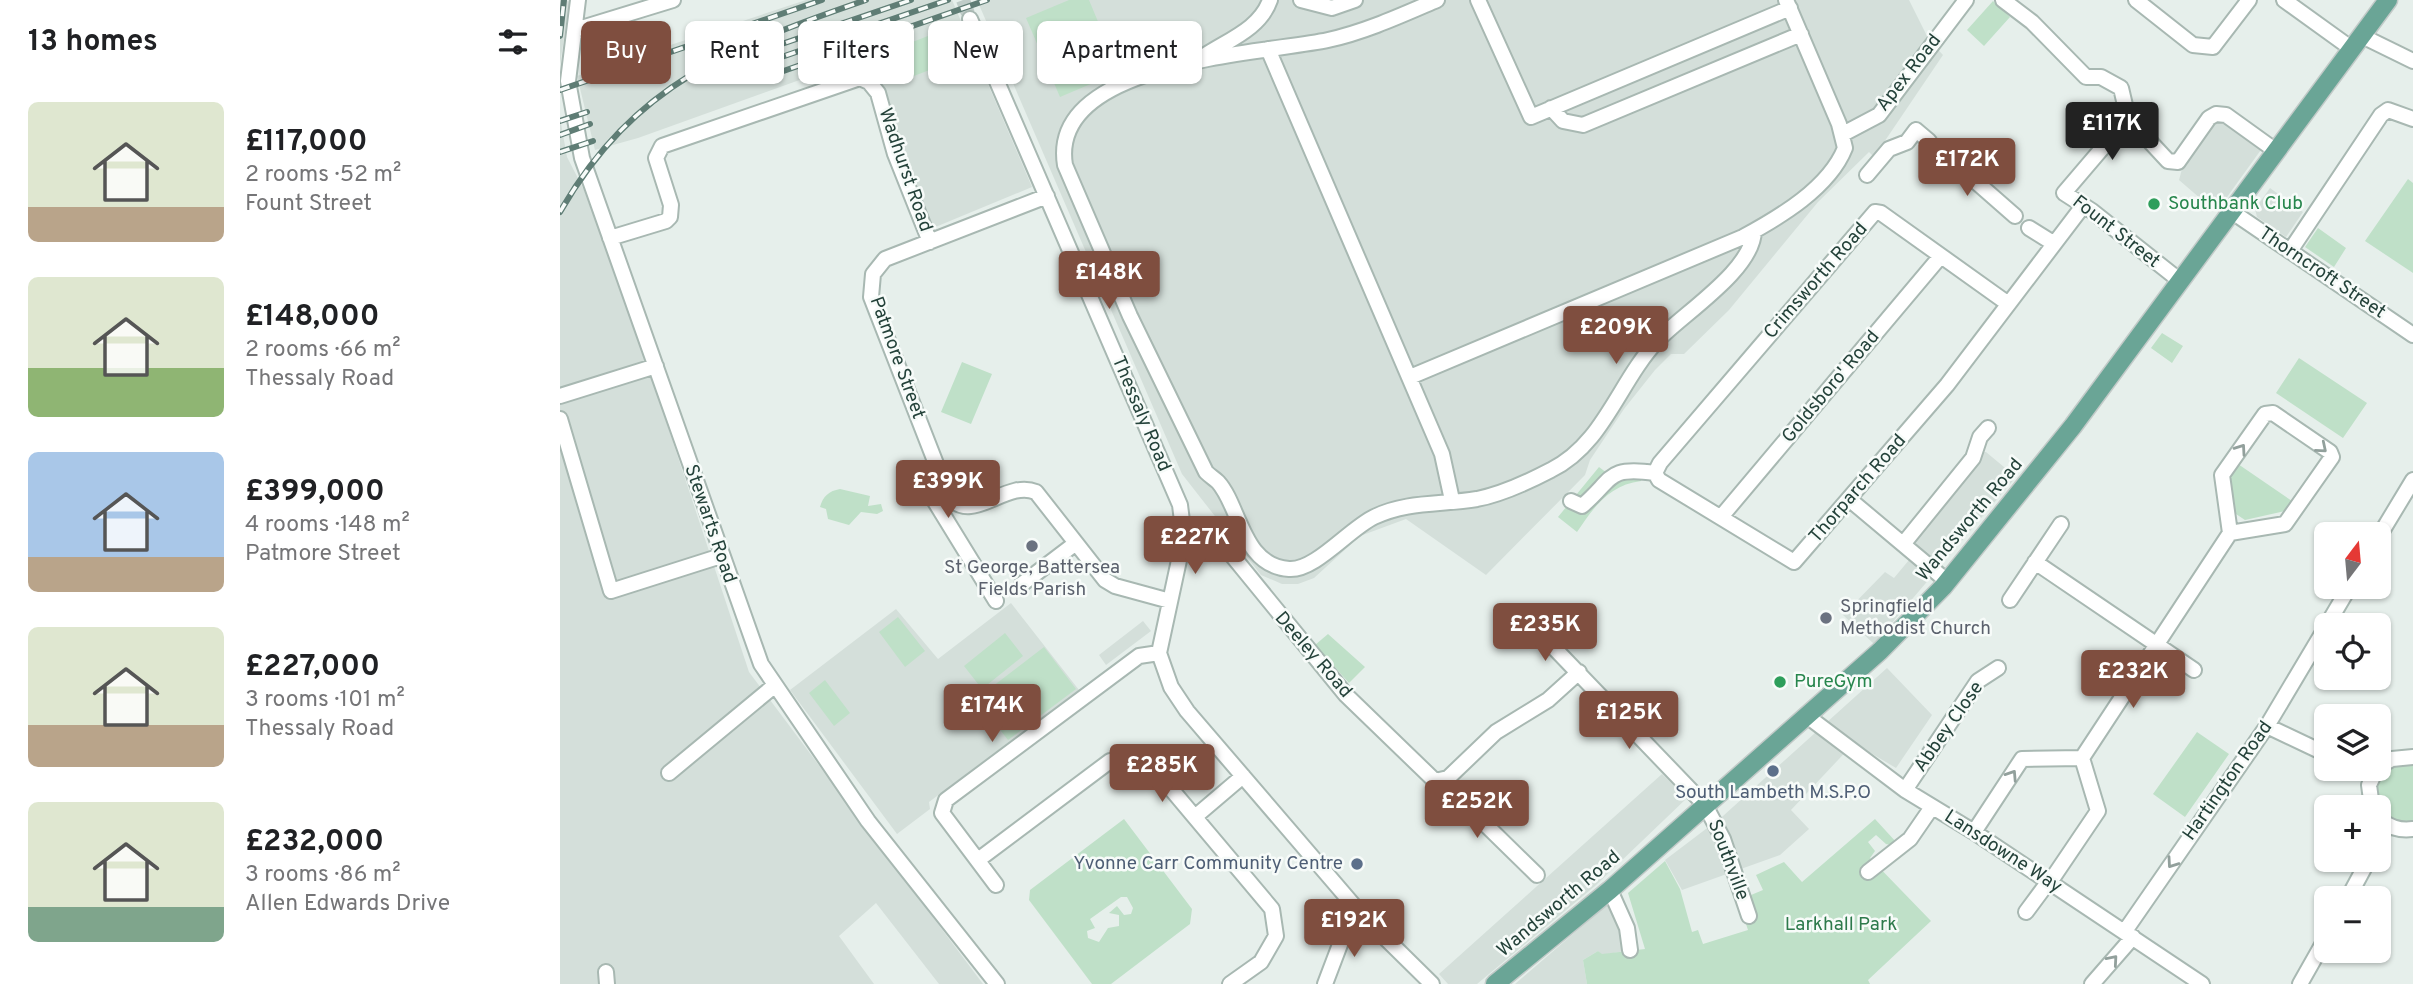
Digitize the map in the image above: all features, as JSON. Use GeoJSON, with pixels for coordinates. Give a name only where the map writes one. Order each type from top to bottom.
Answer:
{"type":"FeatureCollection","features":[{"type":"Feature","properties":{"kind":"main road","name":"Wandsworth Road"},"geometry":{"type":"LineString","coordinates":[[1495,984],[1611,890],[1880,650],[1948,582],[2023,491],[2388,0]]}},
{"type":"Feature","properties":{"kind":"street","name":"Stewarts Road"},"geometry":{"type":"LineString","coordinates":[[578,0],[568,81],[582,158],[761,664],[774,687],[834,767],[868,821],[997,984]]}},
{"type":"Feature","properties":{"kind":"street"},"geometry":{"type":"LineString","coordinates":[[575,30],[673,0]]}},
{"type":"Feature","properties":{"kind":"street"},"geometry":{"type":"LineString","coordinates":[[1202,57],[1250,29],[1261,19],[1270,0]]}},
{"type":"Feature","properties":{"kind":"street"},"geometry":{"type":"LineString","coordinates":[[1301,0],[1332,8],[1355,0]]}},
{"type":"Feature","properties":{"kind":"street"},"geometry":{"type":"LineString","coordinates":[[1202,58],[1354,34],[1437,0]]}},
{"type":"Feature","properties":{"kind":"street"},"geometry":{"type":"LineString","coordinates":[[1410,377],[1754,231],[1800,200],[1836,167],[1845,148],[1843,134],[1788,4],[1531,117],[1478,0]]}},
{"type":"Feature","properties":{"kind":"street","name":"Apex Road"},"geometry":{"type":"LineString","coordinates":[[1843,134],[1879,115],[1966,0]]}},
{"type":"Feature","properties":{"kind":"street"},"geometry":{"type":"LineString","coordinates":[[2003,0],[2032,22],[2086,77],[2101,77],[2121,88],[2127,118],[2173,163],[2178,162],[2209,118],[2216,114],[2226,116],[2276,151]]}},
{"type":"Feature","properties":{"kind":"street"},"geometry":{"type":"LineString","coordinates":[[2136,0],[2193,45],[2201,48],[2213,47],[2249,0]]}},
{"type":"Feature","properties":{"kind":"street"},"geometry":{"type":"LineString","coordinates":[[2284,0],[2357,43],[2413,61]]}},
{"type":"Feature","properties":{"kind":"street","name":"Thessaly Road"},"geometry":{"type":"LineString","coordinates":[[970,19],[1180,505],[1184,537],[1159,653]]}},
{"type":"Feature","properties":{"kind":"street"},"geometry":{"type":"LineString","coordinates":[[1551,108],[1563,121],[1583,125],[1801,34]]}},
{"type":"Feature","properties":{"kind":"street"},"geometry":{"type":"LineString","coordinates":[[1268,49],[1410,377],[1445,463],[1452,500]]}},
{"type":"Feature","properties":{"kind":"street","name":"Wadhurst Road"},"geometry":{"type":"LineString","coordinates":[[610,237],[666,221],[670,217],[671,205],[656,158],[662,146],[860,78],[869,82],[878,93],[895,154],[930,242]]}},
{"type":"Feature","properties":{"kind":"street"},"geometry":{"type":"LineString","coordinates":[[1126,84],[1076,113],[1067,134],[1065,165],[1130,316],[1206,472],[1218,482],[1252,547],[1273,565],[1298,569],[1310,564],[1370,519],[1395,507],[1486,497],[1557,467],[1578,452],[1591,438],[1650,350],[1717,288],[1746,255],[1754,241],[1754,231]]}},
{"type":"Feature","properties":{"kind":"street"},"geometry":{"type":"LineString","coordinates":[[2290,251],[2381,115],[2388,110],[2413,119]]}},
{"type":"Feature","properties":{"kind":"street","name":"Fount Street"},"geometry":{"type":"LineString","coordinates":[[2127,118],[2064,193],[2179,281]]}},
{"type":"Feature","properties":{"kind":"street"},"geometry":{"type":"LineString","coordinates":[[1867,175],[1889,149],[1907,142],[1916,130],[1929,141]]}},
{"type":"Feature","properties":{"kind":"street"},"geometry":{"type":"LineString","coordinates":[[1941,152],[2015,216]]}},
{"type":"Feature","properties":{"kind":"street"},"geometry":{"type":"LineString","coordinates":[[930,242],[1047,196]]}},
{"type":"Feature","properties":{"kind":"street","name":"Thorparch Road"},"geometry":{"type":"LineString","coordinates":[[1655,473],[1660,480],[1794,562],[1947,385],[2083,206]]}},
{"type":"Feature","properties":{"kind":"street","name":"Thorncroft Street"},"geometry":{"type":"LineString","coordinates":[[2231,211],[2413,335]]}},
{"type":"Feature","properties":{"kind":"street","name":"Crimsworth Road"},"geometry":{"type":"LineString","coordinates":[[1655,473],[1660,463],[1875,212],[1881,213],[2007,303]]}},
{"type":"Feature","properties":{"kind":"street"},"geometry":{"type":"LineString","coordinates":[[2029,228],[2053,243]]}},
{"type":"Feature","properties":{"kind":"street","name":"Patmore Street"},"geometry":{"type":"LineString","coordinates":[[930,242],[885,259],[873,274],[871,298],[949,496],[956,504],[965,507],[1016,489],[1036,492],[1105,580],[1115,586],[1170,601]]}},
{"type":"Feature","properties":{"kind":"street","name":"Goldsboro' Road"},"geometry":{"type":"LineString","coordinates":[[1721,517],[1940,257]]}},
{"type":"Feature","properties":{"kind":"street"},"geometry":{"type":"LineString","coordinates":[[560,396],[656,366]]}},
{"type":"Feature","properties":{"kind":"street"},"geometry":{"type":"LineString","coordinates":[[2026,912],[2098,811],[2082,758],[2230,533],[2222,475],[2265,414],[2273,414],[2330,452],[2332,457],[2285,524],[2230,533]]}},
{"type":"Feature","properties":{"kind":"street"},"geometry":{"type":"LineString","coordinates":[[560,419],[611,592],[721,556]]}},
{"type":"Feature","properties":{"kind":"street"},"geometry":{"type":"LineString","coordinates":[[1903,543],[1973,458],[1980,437],[1988,428]]}},
{"type":"Feature","properties":{"kind":"street"},"geometry":{"type":"LineString","coordinates":[[1572,501],[1583,506],[1603,483],[1624,470],[1655,473]]}},
{"type":"Feature","properties":{"kind":"street"},"geometry":{"type":"LineString","coordinates":[[941,475],[926,487],[996,601]]}},
{"type":"Feature","properties":{"kind":"street"},"geometry":{"type":"LineString","coordinates":[[2388,522],[2413,480]]}},
{"type":"Feature","properties":{"kind":"street"},"geometry":{"type":"LineString","coordinates":[[1849,499],[1948,582]]}},
{"type":"Feature","properties":{"kind":"street"},"geometry":{"type":"LineString","coordinates":[[2010,600],[2061,524]]}},
{"type":"Feature","properties":{"kind":"street","name":"Deeley Road"},"geometry":{"type":"LineString","coordinates":[[1184,537],[1226,548],[1346,695],[1429,778],[1441,782],[1537,875]]}},
{"type":"Feature","properties":{"kind":"street"},"geometry":{"type":"LineString","coordinates":[[1022,584],[1076,543]]}},
{"type":"Feature","properties":{"kind":"street"},"geometry":{"type":"LineString","coordinates":[[2035,562],[2194,670]]}},
{"type":"Feature","properties":{"kind":"street","name":"Southville"},"geometry":{"type":"LineString","coordinates":[[1535,628],[1705,805],[1715,820],[1749,916]]}},
{"type":"Feature","properties":{"kind":"street","name":"Hartington Road"},"geometry":{"type":"LineString","coordinates":[[2092,984],[2129,934],[2267,726],[2314,646]]}},
{"type":"Feature","properties":{"kind":"street"},"geometry":{"type":"LineString","coordinates":[[996,885],[942,813],[946,800],[1139,656],[1159,653],[1161,666],[1175,695],[1362,915],[1432,984]]}},
{"type":"Feature","properties":{"kind":"street","name":"Abbey Close"},"geometry":{"type":"LineString","coordinates":[[1905,790],[1979,681],[1998,668]]}},
{"type":"Feature","properties":{"kind":"street"},"geometry":{"type":"LineString","coordinates":[[1441,782],[1496,732],[1548,700],[1579,672]]}},
{"type":"Feature","properties":{"kind":"street"},"geometry":{"type":"LineString","coordinates":[[669,773],[774,687]]}},
{"type":"Feature","properties":{"kind":"street","name":"Lansdowne Way"},"geometry":{"type":"LineString","coordinates":[[1807,716],[1905,790],[2050,881],[2202,984]]}},
{"type":"Feature","properties":{"kind":"street"},"geometry":{"type":"LineString","coordinates":[[2267,726],[2314,748]]}},
{"type":"Feature","properties":{"kind":"street"},"geometry":{"type":"LineString","coordinates":[[2391,760],[2413,757]]}},
{"type":"Feature","properties":{"kind":"street"},"geometry":{"type":"LineString","coordinates":[[1974,832],[2022,760],[2082,758]]}},
{"type":"Feature","properties":{"kind":"street"},"geometry":{"type":"LineString","coordinates":[[978,860],[1110,761],[1127,759],[1147,764],[1196,816],[1272,909],[1276,936],[1261,962],[1230,984]]}},
{"type":"Feature","properties":{"kind":"street"},"geometry":{"type":"LineString","coordinates":[[1196,816],[1243,776]]}},
{"type":"Feature","properties":{"kind":"street"},"geometry":{"type":"LineString","coordinates":[[1868,872],[1910,839],[1933,807]]}},
{"type":"Feature","properties":{"kind":"street"},"geometry":{"type":"LineString","coordinates":[[2391,825],[2403,830],[2413,829]]}},
{"type":"Feature","properties":{"kind":"street"},"geometry":{"type":"LineString","coordinates":[[1611,890],[1627,928],[1630,950]]}},
{"type":"Feature","properties":{"kind":"street"},"geometry":{"type":"LineString","coordinates":[[1325,984],[1347,926],[1362,915]]}},
{"type":"Feature","properties":{"kind":"street"},"geometry":{"type":"LineString","coordinates":[[2300,984],[2314,959]]}},
{"type":"Feature","properties":{"kind":"shaded area"},"geometry":{"type":"Polygon","coordinates":[[[560,0],[573,2],[568,10],[560,65],[560,0]]]}},
{"type":"Feature","properties":{"kind":"shaded area"},"geometry":{"type":"Polygon","coordinates":[[[806,0],[952,0],[961,21],[928,21],[928,84],[988,84],[1032,187],[933,228],[880,84],[914,84],[914,21],[798,21],[798,81],[638,138],[595,150],[577,76],[581,75],[581,84],[671,84],[671,45],[685,40],[685,84],[784,84],[784,21],[743,21],[806,0]]]}},
{"type":"Feature","properties":{"kind":"shaded area"},"geometry":{"type":"Polygon","coordinates":[[[977,0],[1909,0],[1929,40],[1943,55],[1874,157],[1869,152],[1818,202],[1729,310],[1684,354],[1671,354],[1655,370],[1624,409],[1590,460],[1585,475],[1486,575],[1406,519],[1360,536],[1314,578],[1298,584],[1282,584],[1261,575],[1182,474],[1013,84],[1023,84],[1023,21],[986,21],[977,0]]]}},
{"type":"Feature","properties":{"kind":"shaded area"},"geometry":{"type":"Polygon","coordinates":[[[2218,117],[2263,147],[2222,204],[2208,205],[2179,180],[2182,169],[2218,117]]]}},
{"type":"Feature","properties":{"kind":"shaded area"},"geometry":{"type":"Polygon","coordinates":[[[560,118],[567,157],[584,190],[627,303],[749,672],[983,984],[939,984],[876,903],[839,936],[874,984],[560,984],[560,118]]]}},
{"type":"Feature","properties":{"kind":"shaded area"},"geometry":{"type":"Polygon","coordinates":[[[2270,188],[2303,212],[2286,237],[2257,217],[2255,209],[2270,188]]]}},
{"type":"Feature","properties":{"kind":"shaded area"},"geometry":{"type":"Polygon","coordinates":[[[1980,452],[1986,452],[2016,477],[1874,644],[1843,615],[1885,572],[1894,578],[1909,560],[1907,549],[1980,452]]]}},
{"type":"Feature","properties":{"kind":"shaded area"},"geometry":{"type":"Polygon","coordinates":[[[1011,603],[1079,690],[929,802],[930,809],[897,834],[790,690],[896,609],[938,659],[1011,603]]]}},
{"type":"Feature","properties":{"kind":"shaded area"},"geometry":{"type":"Polygon","coordinates":[[[1143,621],[1151,631],[1106,665],[1099,655],[1143,621]]]}},
{"type":"Feature","properties":{"kind":"shaded area"},"geometry":{"type":"Polygon","coordinates":[[[1887,668],[1932,715],[1896,768],[1854,743],[1791,810],[1809,829],[1780,855],[1682,890],[1665,860],[1723,816],[1887,668]]]}},
{"type":"Feature","properties":{"kind":"shaded area"},"geometry":{"type":"Polygon","coordinates":[[[1662,774],[1687,798],[1595,886],[1477,984],[1448,984],[1439,974],[1662,774]]]}},
{"type":"Feature","properties":{"kind":"shaded area"},"geometry":{"type":"Polygon","coordinates":[[[1609,903],[1625,937],[1625,951],[1602,955],[1598,951],[1583,960],[1587,984],[1515,984],[1609,903]]]}},
{"type":"Feature","properties":{"kind":"green space"},"geometry":{"type":"Polygon","coordinates":[[[1069,0],[1089,0],[1098,21],[1037,21],[1037,44],[1026,18],[1069,0]]]}},
{"type":"Feature","properties":{"kind":"green space"},"geometry":{"type":"Polygon","coordinates":[[[1993,1],[2010,17],[1984,46],[1967,30],[1993,1]]]}},
{"type":"Feature","properties":{"kind":"green space"},"geometry":{"type":"Polygon","coordinates":[[[928,36],[928,71],[914,76],[914,41],[928,36]]]}},
{"type":"Feature","properties":{"kind":"green space"},"geometry":{"type":"Polygon","coordinates":[[[1054,84],[1091,84],[1060,97],[1054,84]]]}},
{"type":"Feature","properties":{"kind":"green space"},"geometry":{"type":"Polygon","coordinates":[[[2087,109],[2111,126],[2092,149],[2087,109]]]}},
{"type":"Feature","properties":{"kind":"green space"},"geometry":{"type":"Polygon","coordinates":[[[2408,179],[2413,183],[2413,273],[2365,241],[2408,179]]]}},
{"type":"Feature","properties":{"kind":"green space"},"geometry":{"type":"Polygon","coordinates":[[[2318,228],[2346,248],[2334,267],[2305,247],[2318,228]]]}},
{"type":"Feature","properties":{"kind":"green space"},"geometry":{"type":"Polygon","coordinates":[[[2162,333],[2183,346],[2172,363],[2151,348],[2162,333]]]}},
{"type":"Feature","properties":{"kind":"green space"},"geometry":{"type":"Polygon","coordinates":[[[2299,358],[2367,403],[2343,438],[2276,393],[2299,358]]]}},
{"type":"Feature","properties":{"kind":"green space"},"geometry":{"type":"Polygon","coordinates":[[[962,362],[992,374],[971,424],[941,412],[962,362]]]}},
{"type":"Feature","properties":{"kind":"green space"},"geometry":{"type":"Polygon","coordinates":[[[2238,464],[2292,501],[2285,511],[2245,520],[2236,514],[2228,476],[2238,464]]]}},
{"type":"Feature","properties":{"kind":"green space"},"geometry":{"type":"Polygon","coordinates":[[[1642,466],[1641,481],[1611,492],[1596,506],[1577,532],[1558,517],[1599,467],[1607,473],[1642,466]]]}},
{"type":"Feature","properties":{"kind":"green space"},"geometry":{"type":"Polygon","coordinates":[[[840,489],[870,496],[868,506],[881,504],[883,511],[877,514],[861,512],[849,525],[828,519],[826,509],[820,507],[821,503],[827,495],[840,489]]]}},
{"type":"Feature","properties":{"kind":"green space"},"geometry":{"type":"Polygon","coordinates":[[[898,617],[925,651],[905,667],[879,632],[898,617]]]}},
{"type":"Feature","properties":{"kind":"green space"},"geometry":{"type":"Polygon","coordinates":[[[1005,633],[1023,656],[982,689],[964,666],[1005,633]]]}},
{"type":"Feature","properties":{"kind":"green space"},"geometry":{"type":"Polygon","coordinates":[[[1328,634],[1365,667],[1349,683],[1315,645],[1328,634]]]}},
{"type":"Feature","properties":{"kind":"green space"},"geometry":{"type":"Polygon","coordinates":[[[1044,647],[1076,689],[1008,740],[976,699],[1044,647]]]}},
{"type":"Feature","properties":{"kind":"green space"},"geometry":{"type":"Polygon","coordinates":[[[825,680],[850,713],[834,726],[809,693],[825,680]]]}},
{"type":"Feature","properties":{"kind":"green space"},"geometry":{"type":"Polygon","coordinates":[[[2197,732],[2229,754],[2185,817],[2153,794],[2197,732]]]}},
{"type":"Feature","properties":{"kind":"green space"},"geometry":{"type":"Polygon","coordinates":[[[2400,763],[2413,764],[2413,822],[2391,819],[2391,795],[2377,795],[2379,781],[2391,781],[2391,768],[2400,763]]]}},
{"type":"Feature","properties":{"kind":"green space"},"geometry":{"type":"Polygon","coordinates":[[[1124,819],[1192,909],[1190,924],[1111,984],[1092,984],[1029,900],[1030,890],[1124,819]],[[1121,897],[1090,919],[1095,928],[1087,931],[1088,938],[1099,942],[1108,928],[1119,926],[1119,915],[1109,913],[1117,906],[1124,915],[1131,914],[1133,908],[1127,897],[1121,897]]]}},
{"type":"Feature","properties":{"kind":"green space","name":"Larkhall Park"},"geometry":{"type":"Polygon","coordinates":[[[1875,819],[1897,843],[1894,846],[1886,844],[1876,835],[1868,842],[1875,851],[1870,858],[1931,921],[1868,980],[1870,984],[1587,984],[1583,960],[1598,951],[1602,954],[1645,949],[1628,893],[1665,861],[1680,889],[1692,932],[1698,930],[1703,944],[1748,930],[1745,921],[1757,915],[1751,895],[1763,890],[1756,875],[1784,862],[1802,882],[1875,819]]]}},
{"type":"Feature","properties":{"kind":"tunnel"},"geometry":{"type":"LineString","coordinates":[[963,0],[970,19]]}},
{"type":"Feature","properties":{"kind":"railway"},"geometry":{"type":"LineString","coordinates":[[560,36],[564,0]]}},
{"type":"Feature","properties":{"kind":"railway"},"geometry":{"type":"LineString","coordinates":[[560,90],[822,0]]}},
{"type":"Feature","properties":{"kind":"railway"},"geometry":{"type":"LineString","coordinates":[[560,212],[589,168],[620,131],[654,100],[730,53],[772,34],[866,0]]}},
{"type":"Feature","properties":{"kind":"railway"},"geometry":{"type":"LineString","coordinates":[[784,43],[911,0]]}},
{"type":"Feature","properties":{"kind":"railway"},"geometry":{"type":"LineString","coordinates":[[784,56],[948,0]]}},
{"type":"Feature","properties":{"kind":"railway"},"geometry":{"type":"LineString","coordinates":[[784,71],[987,0]]}},
{"type":"Feature","properties":{"kind":"railway"},"geometry":{"type":"LineString","coordinates":[[560,121],[587,112]]}},
{"type":"Feature","properties":{"kind":"railway"},"geometry":{"type":"LineString","coordinates":[[560,135],[590,124]]}},
{"type":"Feature","properties":{"kind":"railway"},"geometry":{"type":"LineString","coordinates":[[560,152],[593,141]]}},
{"type":"Feature","properties":{"kind":"place","name":"Southbank Club"},"geometry":{"type":"Point","coordinates":[2154,204]}},
{"type":"Feature","properties":{"kind":"place","name":"St George, Battersea Fields Parish"},"geometry":{"type":"Point","coordinates":[1032,546]}},
{"type":"Feature","properties":{"kind":"place","name":"Springfield Methodist Church"},"geometry":{"type":"Point","coordinates":[1826,618]}},
{"type":"Feature","properties":{"kind":"place","name":"PureGym"},"geometry":{"type":"Point","coordinates":[1780,682]}},
{"type":"Feature","properties":{"kind":"place","name":"South Lambeth M.S.P.O"},"geometry":{"type":"Point","coordinates":[1773,771]}},
{"type":"Feature","properties":{"kind":"place","name":"Yvonne Carr Community Centre"},"geometry":{"type":"Point","coordinates":[1357,864]}}]}
